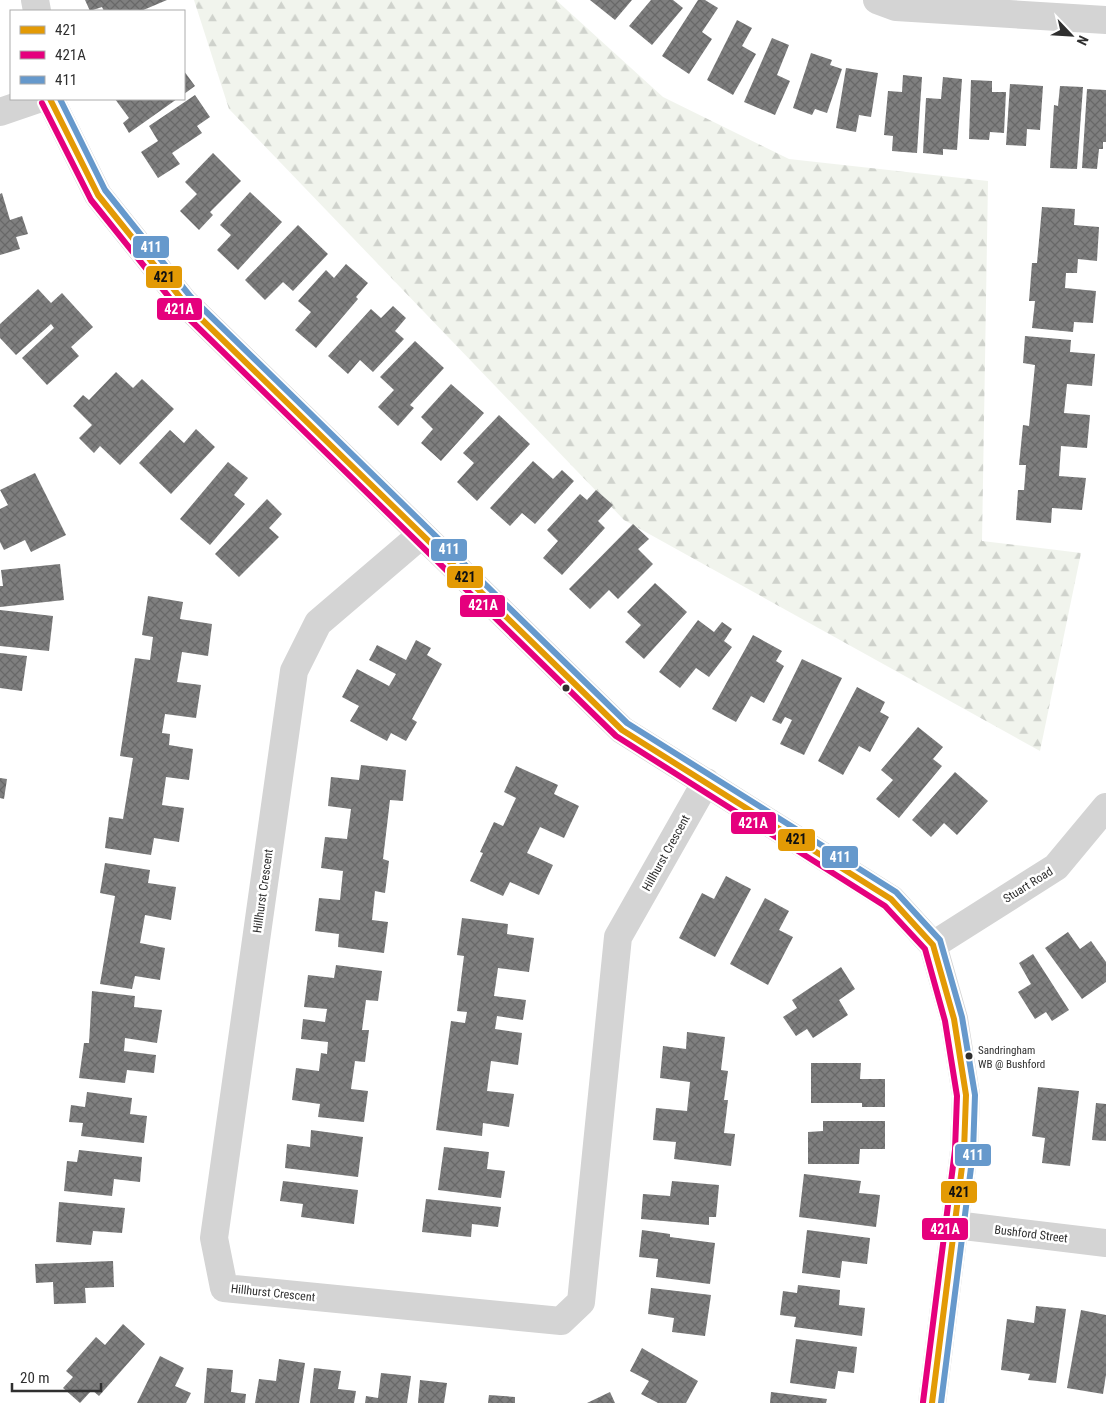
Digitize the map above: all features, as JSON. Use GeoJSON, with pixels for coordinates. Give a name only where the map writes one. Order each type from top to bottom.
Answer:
{"type":"FeatureCollection","features":[{"type":"Feature","properties":{"kind":"street"},"geometry":{"type":"LineString","coordinates":[[877,0],[896,7],[1106,20]]}},
{"type":"Feature","properties":{"kind":"street"},"geometry":{"type":"LineString","coordinates":[[0,112],[35,100]]}},
{"type":"Feature","properties":{"kind":"street"},"geometry":{"type":"LineString","coordinates":[[50,100],[98,195],[184,302],[622,730],[891,899],[933,945],[954,1019],[966,1095],[964,1151],[932,1403]]}},
{"type":"Feature","properties":{"kind":"street","name":"Hillhurst Crescent"},"geometry":{"type":"LineString","coordinates":[[421,535],[318,623],[294,670],[214,1238],[224,1288],[561,1321],[581,1302],[618,937],[706,782]]}},
{"type":"Feature","properties":{"kind":"street","name":"Stuart Road"},"geometry":{"type":"LineString","coordinates":[[933,945],[1056,867],[1106,807]]}},
{"type":"Feature","properties":{"kind":"street","name":"Bushford Street"},"geometry":{"type":"LineString","coordinates":[[955,1225],[1106,1243]]}},
{"type":"Feature","properties":{"kind":"green space"},"geometry":{"type":"Polygon","coordinates":[[[194,0],[556,0],[663,97],[789,159],[988,181],[982,541],[1081,553],[1040,751],[624,520],[229,109],[194,0]]]}},
{"type":"Feature","properties":{"kind":"building"},"geometry":{"type":"Polygon","coordinates":[[[85,0],[167,0],[143,10],[104,10],[102,7],[90,10],[85,0]]]}},
{"type":"Feature","properties":{"kind":"building"},"geometry":{"type":"Polygon","coordinates":[[[590,0],[632,0],[615,20],[590,0]]]}},
{"type":"Feature","properties":{"kind":"building"},"geometry":{"type":"Polygon","coordinates":[[[651,0],[673,0],[683,8],[652,45],[629,26],[651,0]]]}},
{"type":"Feature","properties":{"kind":"building"},"geometry":{"type":"Polygon","coordinates":[[[698,0],[705,0],[718,8],[702,32],[712,39],[689,74],[662,56],[698,0]]]}},
{"type":"Feature","properties":{"kind":"building"},"geometry":{"type":"Polygon","coordinates":[[[737,20],[752,28],[742,46],[756,54],[733,95],[707,80],[737,20]]]}},
{"type":"Feature","properties":{"kind":"building"},"geometry":{"type":"Polygon","coordinates":[[[772,38],[789,45],[777,75],[790,81],[775,115],[744,102],[772,38]]]}},
{"type":"Feature","properties":{"kind":"building"},"geometry":{"type":"Polygon","coordinates":[[[811,53],[832,60],[830,65],[842,69],[827,113],[815,109],[812,115],[793,108],[811,53]]]}},
{"type":"Feature","properties":{"kind":"building"},"geometry":{"type":"Polygon","coordinates":[[[846,68],[878,73],[871,117],[859,115],[856,132],[836,128],[846,68]]]}},
{"type":"Feature","properties":{"kind":"building"},"geometry":{"type":"Polygon","coordinates":[[[185,72],[195,86],[185,93],[185,72]]]}},
{"type":"Feature","properties":{"kind":"building"},"geometry":{"type":"Polygon","coordinates":[[[903,75],[922,77],[917,153],[892,151],[893,136],[884,135],[888,91],[902,92],[903,75]]]}},
{"type":"Feature","properties":{"kind":"building"},"geometry":{"type":"Polygon","coordinates":[[[943,77],[962,79],[957,150],[943,149],[943,155],[923,153],[926,98],[941,99],[943,77]]]}},
{"type":"Feature","properties":{"kind":"building"},"geometry":{"type":"Polygon","coordinates":[[[971,80],[992,81],[992,92],[1006,92],[1004,133],[990,132],[989,140],[969,139],[971,80]]]}},
{"type":"Feature","properties":{"kind":"building"},"geometry":{"type":"Polygon","coordinates":[[[1010,84],[1043,86],[1040,130],[1027,129],[1026,146],[1006,145],[1010,84]]]}},
{"type":"Feature","properties":{"kind":"building"},"geometry":{"type":"Polygon","coordinates":[[[1060,86],[1083,87],[1077,169],[1050,168],[1054,105],[1058,106],[1060,86]]]}},
{"type":"Feature","properties":{"kind":"building"},"geometry":{"type":"Polygon","coordinates":[[[1087,89],[1106,90],[1106,142],[1103,142],[1103,149],[1099,149],[1097,169],[1082,168],[1087,89]]]}},
{"type":"Feature","properties":{"kind":"building"},"geometry":{"type":"Polygon","coordinates":[[[195,95],[210,117],[197,126],[202,133],[172,153],[180,164],[158,178],[141,152],[158,141],[149,126],[195,95]]]}},
{"type":"Feature","properties":{"kind":"building"},"geometry":{"type":"Polygon","coordinates":[[[116,100],[176,100],[129,133],[123,123],[129,118],[116,100]]]}},
{"type":"Feature","properties":{"kind":"building"},"geometry":{"type":"Polygon","coordinates":[[[213,153],[241,181],[210,212],[213,215],[199,230],[180,211],[197,194],[185,182],[213,153]]]}},
{"type":"Feature","properties":{"kind":"building"},"geometry":{"type":"Polygon","coordinates":[[[250,192],[282,222],[238,270],[217,250],[231,235],[220,225],[250,192]]]}},
{"type":"Feature","properties":{"kind":"building"},"geometry":{"type":"Polygon","coordinates":[[[2,193],[10,220],[22,216],[28,234],[16,237],[20,249],[0,255],[0,194],[2,193]]]}},
{"type":"Feature","properties":{"kind":"building"},"geometry":{"type":"Polygon","coordinates":[[[1042,207],[1075,209],[1074,225],[1099,227],[1097,261],[1078,259],[1077,273],[1066,273],[1065,288],[1096,291],[1093,323],[1074,322],[1073,332],[1032,328],[1035,301],[1029,301],[1032,263],[1037,263],[1042,207]]]}},
{"type":"Feature","properties":{"kind":"building"},"geometry":{"type":"Polygon","coordinates":[[[298,225],[328,254],[293,291],[283,282],[265,300],[245,280],[298,225]]]}},
{"type":"Feature","properties":{"kind":"building"},"geometry":{"type":"Polygon","coordinates":[[[346,264],[368,283],[356,297],[358,299],[316,348],[295,330],[311,312],[298,301],[326,270],[334,278],[346,264]]]}},
{"type":"Feature","properties":{"kind":"building"},"geometry":{"type":"Polygon","coordinates":[[[38,289],[51,303],[62,293],[93,327],[71,347],[79,356],[47,385],[22,358],[54,328],[51,324],[16,355],[0,338],[0,324],[38,289]]]}},
{"type":"Feature","properties":{"kind":"building"},"geometry":{"type":"Polygon","coordinates":[[[393,306],[406,318],[395,331],[404,339],[373,372],[360,360],[348,374],[328,356],[371,309],[381,318],[393,306]]]}},
{"type":"Feature","properties":{"kind":"building"},"geometry":{"type":"Polygon","coordinates":[[[1025,336],[1071,340],[1070,352],[1095,354],[1092,386],[1067,384],[1064,413],[1090,415],[1087,448],[1061,446],[1059,476],[1086,478],[1082,510],[1052,508],[1051,523],[1016,520],[1018,490],[1024,490],[1026,465],[1019,465],[1023,425],[1029,426],[1035,365],[1023,363],[1025,336]]]}},
{"type":"Feature","properties":{"kind":"building"},"geometry":{"type":"Polygon","coordinates":[[[415,341],[444,368],[410,405],[414,408],[398,426],[378,407],[394,390],[380,377],[415,341]]]}},
{"type":"Feature","properties":{"kind":"building"},"geometry":{"type":"Polygon","coordinates":[[[116,372],[133,388],[142,379],[174,409],[120,465],[100,446],[94,453],[79,438],[92,425],[73,406],[83,395],[89,400],[116,372]]]}},
{"type":"Feature","properties":{"kind":"building"},"geometry":{"type":"Polygon","coordinates":[[[451,384],[484,413],[441,461],[421,443],[433,429],[421,417],[451,384]]]}},
{"type":"Feature","properties":{"kind":"building"},"geometry":{"type":"Polygon","coordinates":[[[499,415],[530,444],[477,501],[457,482],[474,463],[463,453],[499,415]]]}},
{"type":"Feature","properties":{"kind":"building"},"geometry":{"type":"Polygon","coordinates":[[[196,429],[215,447],[171,494],[139,463],[170,430],[184,443],[196,429]]]}},
{"type":"Feature","properties":{"kind":"building"},"geometry":{"type":"Polygon","coordinates":[[[533,461],[553,479],[562,470],[574,481],[535,524],[522,513],[510,526],[490,508],[533,461]]]}},
{"type":"Feature","properties":{"kind":"building"},"geometry":{"type":"Polygon","coordinates":[[[228,462],[248,478],[234,495],[245,504],[210,545],[180,519],[228,462]]]}},
{"type":"Feature","properties":{"kind":"building"},"geometry":{"type":"Polygon","coordinates":[[[35,473],[66,535],[31,552],[25,540],[4,550],[0,542],[0,509],[8,505],[0,490],[35,473]]]}},
{"type":"Feature","properties":{"kind":"building"},"geometry":{"type":"Polygon","coordinates":[[[596,490],[613,505],[598,521],[605,528],[562,575],[543,558],[558,541],[547,530],[580,494],[587,500],[596,490]]]}},
{"type":"Feature","properties":{"kind":"building"},"geometry":{"type":"Polygon","coordinates":[[[267,499],[282,514],[269,528],[279,537],[239,577],[215,554],[267,499]]]}},
{"type":"Feature","properties":{"kind":"building"},"geometry":{"type":"Polygon","coordinates":[[[633,524],[649,539],[638,549],[653,564],[618,599],[609,590],[590,609],[569,589],[633,524]]]}},
{"type":"Feature","properties":{"kind":"building"},"geometry":{"type":"Polygon","coordinates":[[[60,564],[64,600],[0,607],[0,586],[3,586],[1,570],[60,564]]]}},
{"type":"Feature","properties":{"kind":"building"},"geometry":{"type":"Polygon","coordinates":[[[655,583],[687,612],[644,659],[625,642],[641,625],[627,612],[655,583]]]}},
{"type":"Feature","properties":{"kind":"building"},"geometry":{"type":"Polygon","coordinates":[[[148,596],[183,602],[180,619],[212,624],[208,656],[182,652],[177,682],[201,685],[196,718],[165,714],[162,733],[170,734],[169,745],[193,749],[189,780],[166,777],[162,805],[184,808],[179,842],[154,838],[151,855],[105,848],[109,817],[123,819],[133,758],[120,756],[135,658],[150,660],[153,637],[142,635],[148,596]]]}},
{"type":"Feature","properties":{"kind":"building"},"geometry":{"type":"Polygon","coordinates":[[[0,610],[53,616],[49,651],[0,646],[0,610]]]}},
{"type":"Feature","properties":{"kind":"building"},"geometry":{"type":"Polygon","coordinates":[[[698,620],[714,632],[722,622],[732,629],[724,641],[732,647],[709,677],[696,668],[680,688],[659,672],[698,620]]]}},
{"type":"Feature","properties":{"kind":"building"},"geometry":{"type":"Polygon","coordinates":[[[753,635],[782,651],[776,661],[784,666],[764,703],[751,696],[736,722],[712,709],[753,635]]]}},
{"type":"Feature","properties":{"kind":"building"},"geometry":{"type":"Polygon","coordinates":[[[416,640],[431,648],[427,655],[442,664],[412,719],[417,722],[406,741],[391,733],[387,741],[350,721],[359,706],[342,697],[357,669],[389,686],[396,674],[369,660],[377,645],[406,660],[416,640]]]}},
{"type":"Feature","properties":{"kind":"building"},"geometry":{"type":"Polygon","coordinates":[[[0,653],[27,656],[22,691],[0,688],[0,653]]]}},
{"type":"Feature","properties":{"kind":"building"},"geometry":{"type":"Polygon","coordinates":[[[802,659],[842,678],[804,755],[780,744],[792,720],[785,717],[781,724],[772,720],[802,659]]]}},
{"type":"Feature","properties":{"kind":"building"},"geometry":{"type":"Polygon","coordinates":[[[857,687],[885,702],[880,712],[889,717],[870,752],[859,746],[843,775],[818,761],[857,687]]]}},
{"type":"Feature","properties":{"kind":"building"},"geometry":{"type":"Polygon","coordinates":[[[918,727],[943,747],[933,759],[942,766],[899,818],[876,799],[893,780],[881,770],[918,727]]]}},
{"type":"Feature","properties":{"kind":"building"},"geometry":{"type":"Polygon","coordinates":[[[361,765],[406,770],[403,801],[390,800],[383,859],[389,861],[385,893],[375,891],[372,920],[388,922],[384,953],[338,947],[339,934],[315,931],[319,898],[340,900],[343,871],[321,868],[325,837],[347,839],[351,809],[328,806],[331,777],[359,780],[361,765]]]}},
{"type":"Feature","properties":{"kind":"building"},"geometry":{"type":"Polygon","coordinates":[[[516,766],[558,785],[554,794],[579,806],[564,838],[540,827],[527,853],[553,865],[539,895],[510,882],[503,896],[470,881],[483,853],[480,852],[494,822],[503,826],[516,798],[504,792],[516,766]]]}},
{"type":"Feature","properties":{"kind":"building"},"geometry":{"type":"Polygon","coordinates":[[[955,772],[988,801],[957,835],[944,823],[931,837],[912,820],[955,772]]]}},
{"type":"Feature","properties":{"kind":"building"},"geometry":{"type":"Polygon","coordinates":[[[0,778],[7,779],[4,799],[0,798],[0,778]]]}},
{"type":"Feature","properties":{"kind":"building"},"geometry":{"type":"Polygon","coordinates":[[[105,863],[150,870],[148,883],[176,887],[171,920],[145,915],[140,943],[165,948],[160,980],[135,976],[132,989],[100,984],[115,896],[100,893],[105,863]]]}},
{"type":"Feature","properties":{"kind":"building"},"geometry":{"type":"Polygon","coordinates":[[[726,876],[751,889],[715,957],[679,938],[702,893],[714,899],[726,876]]]}},
{"type":"Feature","properties":{"kind":"building"},"geometry":{"type":"Polygon","coordinates":[[[765,898],[789,911],[779,930],[793,937],[768,985],[730,964],[765,898]]]}},
{"type":"Feature","properties":{"kind":"building"},"geometry":{"type":"Polygon","coordinates":[[[462,918],[508,924],[507,934],[534,938],[529,972],[498,968],[494,996],[526,1000],[523,1020],[497,1016],[495,1029],[522,1033],[518,1065],[491,1061],[487,1091],[514,1094],[509,1127],[483,1123],[482,1136],[436,1130],[451,1021],[465,1023],[467,1012],[457,1011],[464,956],[457,955],[462,918]]]}},
{"type":"Feature","properties":{"kind":"building"},"geometry":{"type":"Polygon","coordinates":[[[1068,932],[1080,949],[1091,941],[1106,962],[1106,982],[1082,999],[1045,948],[1068,932]]]}},
{"type":"Feature","properties":{"kind":"building"},"geometry":{"type":"Polygon","coordinates":[[[1033,954],[1069,1010],[1052,1021],[1046,1012],[1035,1019],[1018,992],[1031,984],[1019,963],[1033,954]]]}},
{"type":"Feature","properties":{"kind":"building"},"geometry":{"type":"Polygon","coordinates":[[[336,965],[382,971],[378,1001],[366,1000],[362,1030],[369,1030],[365,1062],[355,1061],[351,1089],[368,1091],[364,1122],[318,1117],[320,1104],[292,1100],[296,1068],[319,1071],[321,1053],[327,1054],[328,1042],[301,1039],[303,1019],[325,1022],[327,1009],[304,1007],[308,975],[334,978],[336,965]]]}},
{"type":"Feature","properties":{"kind":"building"},"geometry":{"type":"Polygon","coordinates":[[[841,967],[855,989],[839,1000],[848,1015],[813,1038],[807,1029],[796,1036],[783,1017],[797,1008],[792,1000],[841,967]]]}},
{"type":"Feature","properties":{"kind":"building"},"geometry":{"type":"Polygon","coordinates":[[[92,991],[135,996],[134,1007],[162,1010],[157,1043],[125,1038],[124,1051],[156,1055],[154,1073],[127,1070],[125,1083],[79,1078],[84,1043],[89,1043],[92,991]]]}},
{"type":"Feature","properties":{"kind":"building"},"geometry":{"type":"Polygon","coordinates":[[[687,1032],[725,1037],[721,1070],[728,1071],[724,1100],[728,1100],[724,1133],[735,1134],[731,1166],[674,1159],[676,1142],[653,1140],[656,1108],[687,1111],[690,1082],[660,1078],[663,1046],[686,1049],[687,1032]]]}},
{"type":"Feature","properties":{"kind":"building"},"geometry":{"type":"Polygon","coordinates":[[[811,1063],[861,1063],[860,1079],[885,1079],[885,1107],[862,1107],[862,1103],[811,1103],[811,1063]]]}},
{"type":"Feature","properties":{"kind":"building"},"geometry":{"type":"Polygon","coordinates":[[[1038,1087],[1079,1091],[1070,1166],[1042,1163],[1045,1138],[1032,1136],[1038,1087]]]}},
{"type":"Feature","properties":{"kind":"building"},"geometry":{"type":"Polygon","coordinates":[[[87,1092],[132,1098],[130,1114],[147,1116],[144,1143],[81,1136],[83,1123],[69,1122],[71,1105],[85,1107],[87,1092]]]}},
{"type":"Feature","properties":{"kind":"building"},"geometry":{"type":"Polygon","coordinates":[[[1096,1103],[1106,1104],[1106,1141],[1092,1140],[1096,1103]]]}},
{"type":"Feature","properties":{"kind":"building"},"geometry":{"type":"Polygon","coordinates":[[[823,1121],[885,1121],[885,1149],[860,1149],[859,1164],[808,1164],[808,1132],[823,1131],[823,1121]]]}},
{"type":"Feature","properties":{"kind":"building"},"geometry":{"type":"Polygon","coordinates":[[[311,1130],[363,1137],[358,1177],[285,1168],[287,1144],[310,1147],[311,1130]]]}},
{"type":"Feature","properties":{"kind":"building"},"geometry":{"type":"Polygon","coordinates":[[[444,1147],[489,1152],[487,1169],[505,1171],[501,1198],[438,1190],[444,1147]]]}},
{"type":"Feature","properties":{"kind":"building"},"geometry":{"type":"Polygon","coordinates":[[[79,1150],[142,1157],[140,1182],[114,1179],[112,1196],[64,1191],[67,1161],[77,1162],[79,1150]]]}},
{"type":"Feature","properties":{"kind":"building"},"geometry":{"type":"Polygon","coordinates":[[[804,1174],[861,1181],[859,1193],[880,1195],[876,1227],[799,1217],[804,1174]]]}},
{"type":"Feature","properties":{"kind":"building"},"geometry":{"type":"Polygon","coordinates":[[[283,1181],[358,1190],[354,1224],[301,1217],[303,1204],[280,1201],[283,1181]]]}},
{"type":"Feature","properties":{"kind":"building"},"geometry":{"type":"Polygon","coordinates":[[[672,1181],[719,1185],[716,1217],[709,1217],[709,1225],[641,1219],[643,1194],[670,1196],[672,1181]]]}},
{"type":"Feature","properties":{"kind":"building"},"geometry":{"type":"Polygon","coordinates":[[[426,1199],[501,1207],[498,1227],[472,1224],[471,1237],[422,1232],[426,1199]]]}},
{"type":"Feature","properties":{"kind":"building"},"geometry":{"type":"Polygon","coordinates":[[[59,1202],[125,1208],[122,1233],[93,1231],[91,1245],[56,1242],[59,1202]]]}},
{"type":"Feature","properties":{"kind":"building"},"geometry":{"type":"Polygon","coordinates":[[[642,1230],[670,1234],[670,1237],[715,1243],[710,1284],[656,1277],[658,1259],[639,1257],[642,1230]]]}},
{"type":"Feature","properties":{"kind":"building"},"geometry":{"type":"Polygon","coordinates":[[[807,1230],[870,1238],[867,1264],[842,1261],[840,1278],[802,1273],[807,1230]]]}},
{"type":"Feature","properties":{"kind":"building"},"geometry":{"type":"Polygon","coordinates":[[[113,1261],[114,1287],[85,1288],[86,1303],[54,1304],[53,1282],[36,1283],[35,1264],[113,1261]]]}},
{"type":"Feature","properties":{"kind":"building"},"geometry":{"type":"Polygon","coordinates":[[[798,1285],[840,1290],[839,1305],[865,1308],[862,1336],[794,1327],[796,1317],[780,1315],[783,1291],[797,1293],[798,1285]]]}},
{"type":"Feature","properties":{"kind":"building"},"geometry":{"type":"Polygon","coordinates":[[[651,1288],[711,1295],[705,1336],[672,1332],[674,1318],[648,1314],[651,1288]]]}},
{"type":"Feature","properties":{"kind":"building"},"geometry":{"type":"Polygon","coordinates":[[[1036,1306],[1066,1309],[1056,1383],[1028,1380],[1030,1374],[1001,1370],[1007,1319],[1034,1323],[1036,1306]]]}},
{"type":"Feature","properties":{"kind":"building"},"geometry":{"type":"Polygon","coordinates":[[[1081,1310],[1106,1315],[1106,1375],[1103,1394],[1067,1388],[1081,1310]]]}},
{"type":"Feature","properties":{"kind":"building"},"geometry":{"type":"Polygon","coordinates":[[[123,1324],[145,1344],[99,1396],[92,1390],[80,1403],[63,1388],[73,1377],[66,1371],[96,1337],[105,1345],[123,1324]]]}},
{"type":"Feature","properties":{"kind":"building"},"geometry":{"type":"Polygon","coordinates":[[[796,1339],[857,1347],[854,1373],[838,1371],[835,1389],[790,1383],[796,1339]]]}},
{"type":"Feature","properties":{"kind":"building"},"geometry":{"type":"Polygon","coordinates":[[[642,1348],[698,1381],[686,1403],[658,1403],[641,1394],[649,1381],[630,1371],[642,1348]]]}},
{"type":"Feature","properties":{"kind":"building"},"geometry":{"type":"Polygon","coordinates":[[[160,1356],[184,1368],[175,1386],[191,1393],[186,1403],[137,1403],[160,1356]]]}},
{"type":"Feature","properties":{"kind":"building"},"geometry":{"type":"Polygon","coordinates":[[[279,1359],[305,1363],[299,1403],[255,1403],[259,1379],[276,1381],[279,1359]]]}},
{"type":"Feature","properties":{"kind":"building"},"geometry":{"type":"Polygon","coordinates":[[[207,1368],[233,1370],[231,1392],[246,1394],[245,1403],[204,1403],[207,1368]]]}},
{"type":"Feature","properties":{"kind":"building"},"geometry":{"type":"Polygon","coordinates":[[[314,1368],[341,1371],[338,1389],[356,1391],[354,1403],[310,1403],[314,1368]]]}},
{"type":"Feature","properties":{"kind":"building"},"geometry":{"type":"Polygon","coordinates":[[[381,1373],[411,1376],[407,1403],[365,1403],[366,1396],[378,1398],[381,1373]]]}},
{"type":"Feature","properties":{"kind":"building"},"geometry":{"type":"Polygon","coordinates":[[[420,1380],[447,1383],[444,1403],[418,1403],[420,1380]]]}},
{"type":"Feature","properties":{"kind":"building"},"geometry":{"type":"Polygon","coordinates":[[[610,1392],[615,1403],[587,1403],[610,1392]]]}},
{"type":"Feature","properties":{"kind":"building"},"geometry":{"type":"Polygon","coordinates":[[[771,1392],[827,1399],[826,1403],[770,1403],[771,1392]]]}},
{"type":"Feature","properties":{"kind":"building"},"geometry":{"type":"Polygon","coordinates":[[[489,1395],[515,1397],[515,1403],[488,1403],[489,1395]]]}},
{"type":"Feature","properties":{"kind":"transit line","name":"421"},"geometry":{"type":"LineString","coordinates":[[50,100],[98,195],[184,302],[622,730],[891,899],[933,945],[954,1019],[966,1095],[964,1151],[932,1403]]}},
{"type":"Feature","properties":{"kind":"transit line","name":"411"},"geometry":{"type":"LineString","coordinates":[[60,100],[105,190],[190,296],[627,723],[896,892],[940,940],[962,1017],[975,1095],[973,1152],[941,1403]]}},
{"type":"Feature","properties":{"kind":"transit line","name":"421A"},"geometry":{"type":"LineString","coordinates":[[42,103],[91,200],[177,307],[616,736],[885,906],[925,949],[945,1021],[957,1096],[955,1150],[923,1402]]}},
{"type":"Feature","properties":{"kind":"place","name":"Sandringham WB @ Bushford"},"geometry":{"type":"Point","coordinates":[969,1056]}}]}
